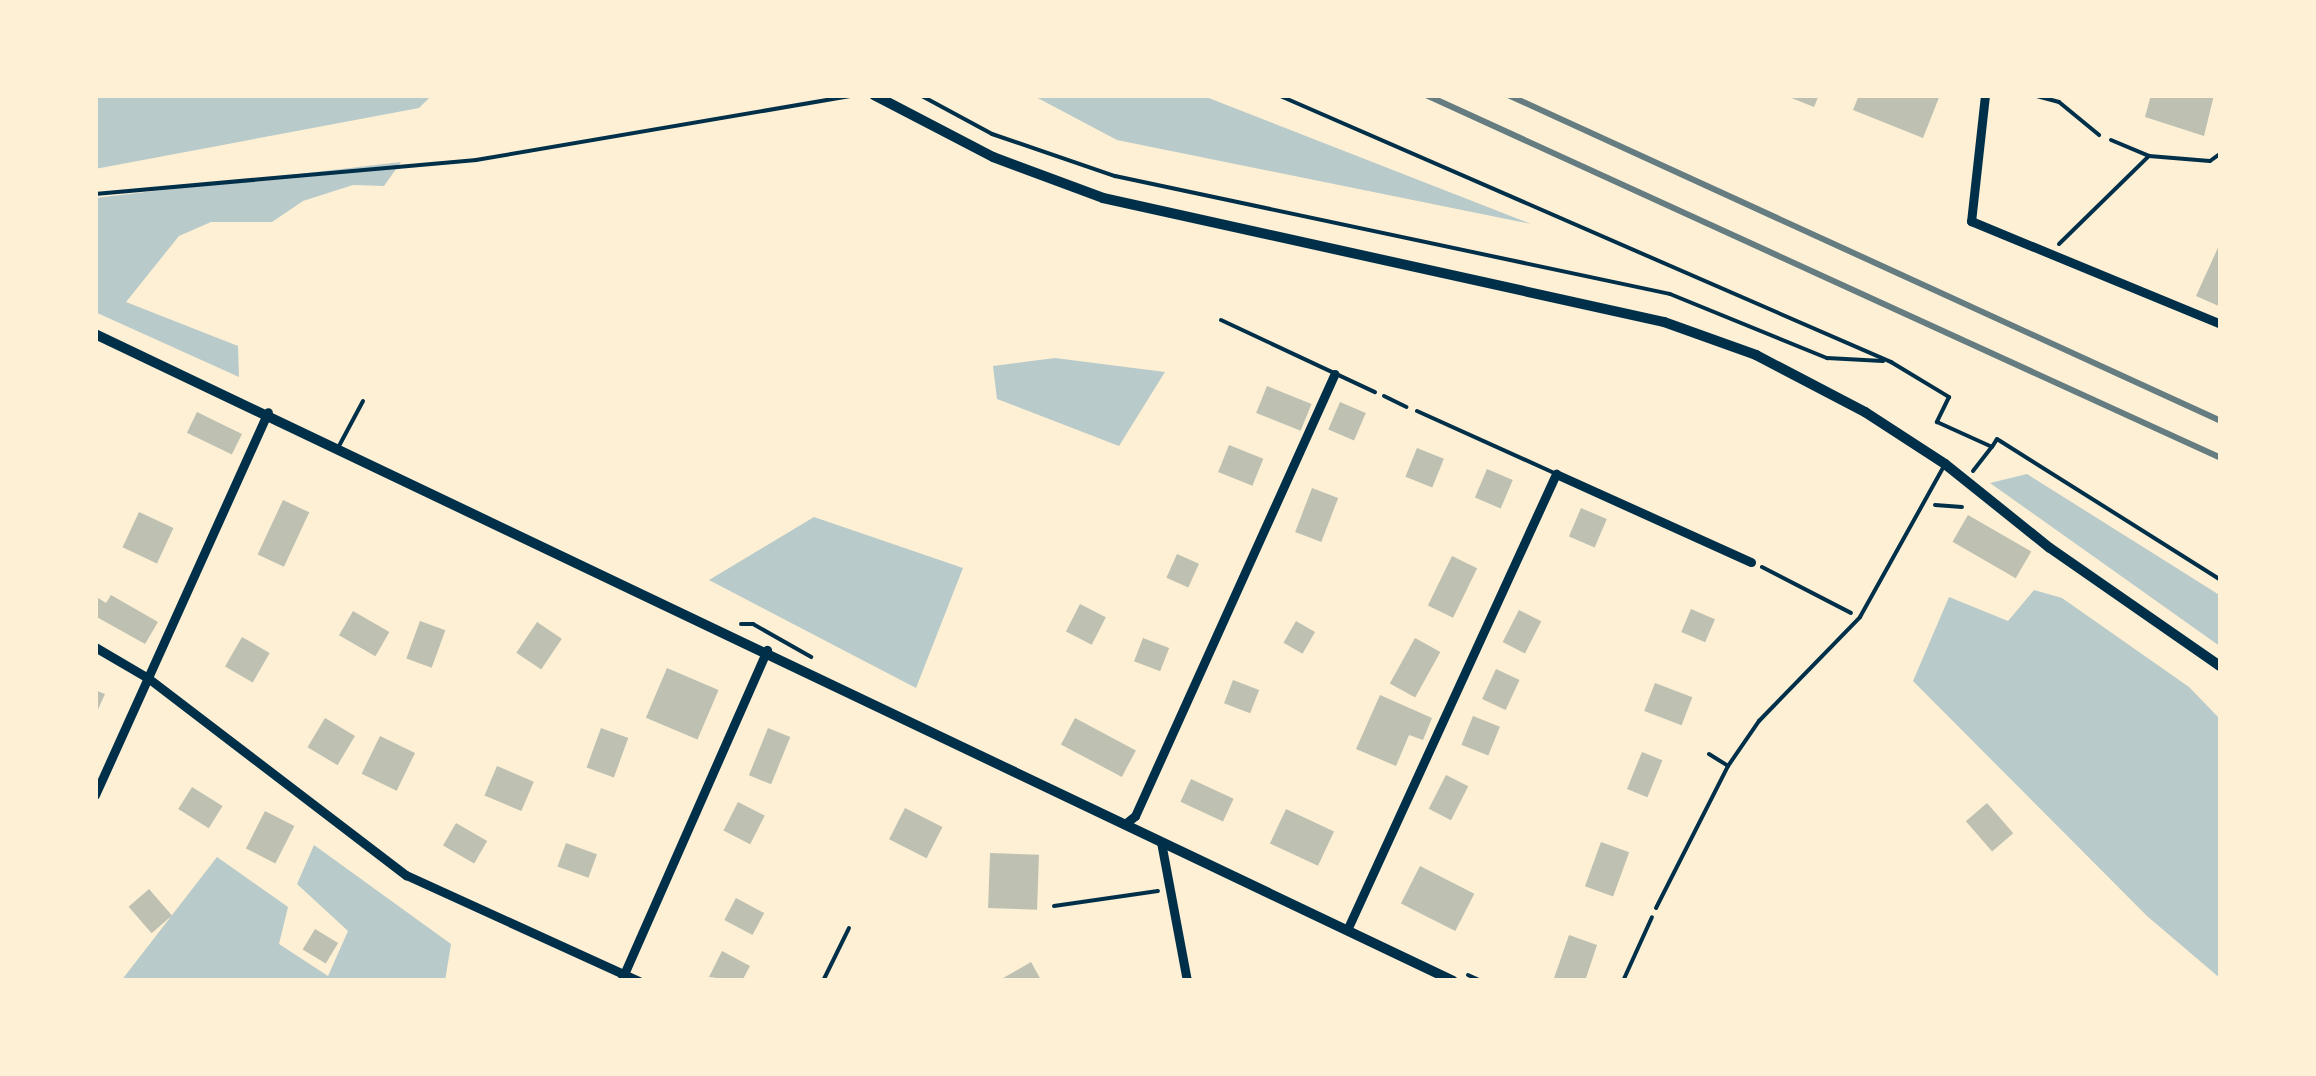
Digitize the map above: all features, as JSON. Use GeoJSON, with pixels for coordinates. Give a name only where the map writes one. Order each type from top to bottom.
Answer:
{"type":"FeatureCollection","features":[{"type":"Feature","properties":{"kind":"street"},"geometry":{"type":"LineString","coordinates":[[874,95],[993,157],[1103,198],[1211,225],[1664,322],[1756,356],[1865,412],[1945,464],[2050,548],[2221,667]]}},
{"type":"Feature","properties":{"kind":"street"},"geometry":{"type":"LineString","coordinates":[[1985,95],[1971,221],[2221,324]]}},
{"type":"Feature","properties":{"kind":"street"},"geometry":{"type":"LineString","coordinates":[[95,334],[268,412],[1453,981]]}},
{"type":"Feature","properties":{"kind":"street"},"geometry":{"type":"LineString","coordinates":[[1125,824],[1135,816],[1334,374]]}},
{"type":"Feature","properties":{"kind":"street"},"geometry":{"type":"LineString","coordinates":[[95,795],[268,412]]}},
{"type":"Feature","properties":{"kind":"street"},"geometry":{"type":"LineString","coordinates":[[1347,930],[1556,474],[1751,562]]}},
{"type":"Feature","properties":{"kind":"street"},"geometry":{"type":"LineString","coordinates":[[95,647],[148,678],[406,874],[623,977],[639,981]]}},
{"type":"Feature","properties":{"kind":"street"},"geometry":{"type":"LineString","coordinates":[[623,977],[767,650]]}},
{"type":"Feature","properties":{"kind":"street"},"geometry":{"type":"LineString","coordinates":[[1161,842],[1166,890],[1187,981]]}},
{"type":"Feature","properties":{"kind":"lane"},"geometry":{"type":"LineString","coordinates":[[2033,95],[2060,102],[2099,134]]}},
{"type":"Feature","properties":{"kind":"lane"},"geometry":{"type":"LineString","coordinates":[[1220,320],[1374,392]]}},
{"type":"Feature","properties":{"kind":"lane"},"geometry":{"type":"LineString","coordinates":[[339,446],[363,401]]}},
{"type":"Feature","properties":{"kind":"lane"},"geometry":{"type":"LineString","coordinates":[[1417,411],[1556,474]]}},
{"type":"Feature","properties":{"kind":"lane"},"geometry":{"type":"LineString","coordinates":[[1656,908],[1728,766],[1758,720],[1860,617],[1945,464]]}},
{"type":"Feature","properties":{"kind":"lane"},"geometry":{"type":"LineString","coordinates":[[1709,754],[1728,766]]}},
{"type":"Feature","properties":{"kind":"lane"},"geometry":{"type":"LineString","coordinates":[[823,981],[850,928]]}},
{"type":"Feature","properties":{"kind":"path"},"geometry":{"type":"LineString","coordinates":[[95,194],[476,160],[857,95]]}},
{"type":"Feature","properties":{"kind":"path"},"geometry":{"type":"LineString","coordinates":[[920,95],[992,134],[1115,176],[1670,294],[1828,358],[1891,362]]}},
{"type":"Feature","properties":{"kind":"path"},"geometry":{"type":"LineString","coordinates":[[1278,95],[1891,362],[1948,397],[1937,422],[1992,448]]}},
{"type":"Feature","properties":{"kind":"path"},"geometry":{"type":"LineString","coordinates":[[2099,134],[2149,156],[2210,161],[2221,153]]}},
{"type":"Feature","properties":{"kind":"path"},"geometry":{"type":"LineString","coordinates":[[2048,255],[2149,156]]}},
{"type":"Feature","properties":{"kind":"path"},"geometry":{"type":"LineString","coordinates":[[1374,392],[1417,411]]}},
{"type":"Feature","properties":{"kind":"path"},"geometry":{"type":"LineString","coordinates":[[1973,471],[1997,439],[2221,580]]}},
{"type":"Feature","properties":{"kind":"path"},"geometry":{"type":"LineString","coordinates":[[1925,504],[1962,507]]}},
{"type":"Feature","properties":{"kind":"path"},"geometry":{"type":"LineString","coordinates":[[1751,562],[1860,617]]}},
{"type":"Feature","properties":{"kind":"path"},"geometry":{"type":"LineString","coordinates":[[1054,906],[1166,890]]}},
{"type":"Feature","properties":{"kind":"path"},"geometry":{"type":"LineString","coordinates":[[1623,981],[1656,908]]}},
{"type":"Feature","properties":{"kind":"shaded area"},"geometry":{"type":"Polygon","coordinates":[[[95,95],[432,95],[419,108],[95,169],[95,95]]]}},
{"type":"Feature","properties":{"kind":"shaded area"},"geometry":{"type":"Polygon","coordinates":[[[1032,95],[1201,95],[1531,224],[1117,140],[1032,95]]]}},
{"type":"Feature","properties":{"kind":"shaded area"},"geometry":{"type":"Polygon","coordinates":[[[401,162],[384,186],[353,185],[303,201],[272,222],[211,222],[179,236],[126,302],[238,346],[239,377],[95,312],[95,198],[401,162]]]}},
{"type":"Feature","properties":{"kind":"shaded area"},"geometry":{"type":"Polygon","coordinates":[[[1055,358],[1165,372],[1119,446],[997,399],[993,366],[1055,358]]]}},
{"type":"Feature","properties":{"kind":"shaded area"},"geometry":{"type":"Polygon","coordinates":[[[2027,474],[2221,596],[2221,647],[1990,483],[2027,474]]]}},
{"type":"Feature","properties":{"kind":"shaded area"},"geometry":{"type":"Polygon","coordinates":[[[814,517],[963,568],[916,688],[709,580],[814,517]]]}},
{"type":"Feature","properties":{"kind":"shaded area"},"geometry":{"type":"Polygon","coordinates":[[[2034,590],[2062,598],[2189,687],[2221,720],[2221,979],[2147,916],[1913,681],[1949,597],[2008,621],[2034,590]]]}},
{"type":"Feature","properties":{"kind":"shaded area"},"geometry":{"type":"Polygon","coordinates":[[[314,845],[451,944],[445,981],[121,981],[217,857],[288,907],[279,944],[328,976],[348,931],[297,884],[314,845]]]}},
{"type":"Feature","properties":{"kind":"building"},"geometry":{"type":"Polygon","coordinates":[[[1784,95],[1819,95],[1814,107],[1784,95]]]}},
{"type":"Feature","properties":{"kind":"building"},"geometry":{"type":"Polygon","coordinates":[[[1859,95],[1940,95],[1923,138],[1853,110],[1859,95]]]}},
{"type":"Feature","properties":{"kind":"building"},"geometry":{"type":"Polygon","coordinates":[[[2151,95],[2214,95],[2204,136],[2145,117],[2151,95]]]}},
{"type":"Feature","properties":{"kind":"building"},"geometry":{"type":"Polygon","coordinates":[[[2221,241],[2221,307],[2196,296],[2221,241]]]}},
{"type":"Feature","properties":{"kind":"building"},"geometry":{"type":"Polygon","coordinates":[[[1267,386],[1312,404],[1301,431],[1256,413],[1267,386]]]}},
{"type":"Feature","properties":{"kind":"building"},"geometry":{"type":"Polygon","coordinates":[[[1340,402],[1366,413],[1354,441],[1328,430],[1340,402]]]}},
{"type":"Feature","properties":{"kind":"building"},"geometry":{"type":"Polygon","coordinates":[[[197,412],[242,434],[232,455],[187,433],[197,412]]]}},
{"type":"Feature","properties":{"kind":"building"},"geometry":{"type":"Polygon","coordinates":[[[1229,445],[1263,459],[1252,486],[1218,472],[1229,445]]]}},
{"type":"Feature","properties":{"kind":"building"},"geometry":{"type":"Polygon","coordinates":[[[1417,448],[1444,459],[1432,488],[1405,477],[1417,448]]]}},
{"type":"Feature","properties":{"kind":"building"},"geometry":{"type":"Polygon","coordinates":[[[1487,469],[1513,480],[1501,508],[1475,498],[1487,469]]]}},
{"type":"Feature","properties":{"kind":"building"},"geometry":{"type":"Polygon","coordinates":[[[1312,488],[1338,498],[1321,542],[1295,532],[1312,488]]]}},
{"type":"Feature","properties":{"kind":"building"},"geometry":{"type":"Polygon","coordinates":[[[283,500],[309,512],[284,567],[258,554],[283,500]]]}},
{"type":"Feature","properties":{"kind":"building"},"geometry":{"type":"Polygon","coordinates":[[[1581,508],[1607,519],[1595,547],[1569,537],[1581,508]]]}},
{"type":"Feature","properties":{"kind":"building"},"geometry":{"type":"Polygon","coordinates":[[[139,512],[173,528],[157,563],[123,547],[139,512]]]}},
{"type":"Feature","properties":{"kind":"building"},"geometry":{"type":"Polygon","coordinates":[[[1968,515],[2031,552],[2016,578],[1952,542],[1968,515]]]}},
{"type":"Feature","properties":{"kind":"building"},"geometry":{"type":"Polygon","coordinates":[[[1177,554],[1199,564],[1188,588],[1166,578],[1177,554]]]}},
{"type":"Feature","properties":{"kind":"building"},"geometry":{"type":"Polygon","coordinates":[[[1452,556],[1477,568],[1453,618],[1428,605],[1452,556]]]}},
{"type":"Feature","properties":{"kind":"building"},"geometry":{"type":"Polygon","coordinates":[[[111,595],[158,622],[145,644],[95,616],[98,598],[106,603],[111,595]]]}},
{"type":"Feature","properties":{"kind":"building"},"geometry":{"type":"Polygon","coordinates":[[[1080,604],[1106,617],[1092,645],[1066,632],[1080,604]]]}},
{"type":"Feature","properties":{"kind":"building"},"geometry":{"type":"Polygon","coordinates":[[[1691,609],[1715,619],[1705,642],[1681,632],[1691,609]]]}},
{"type":"Feature","properties":{"kind":"building"},"geometry":{"type":"Polygon","coordinates":[[[1519,610],[1541,621],[1525,653],[1503,642],[1519,610]]]}},
{"type":"Feature","properties":{"kind":"building"},"geometry":{"type":"Polygon","coordinates":[[[353,611],[389,632],[375,656],[339,635],[353,611]]]}},
{"type":"Feature","properties":{"kind":"building"},"geometry":{"type":"Polygon","coordinates":[[[420,621],[445,630],[432,668],[406,659],[420,621]]]}},
{"type":"Feature","properties":{"kind":"building"},"geometry":{"type":"Polygon","coordinates":[[[1296,621],[1315,632],[1303,654],[1284,643],[1296,621]]]}},
{"type":"Feature","properties":{"kind":"building"},"geometry":{"type":"Polygon","coordinates":[[[537,622],[562,639],[541,669],[516,653],[537,622]]]}},
{"type":"Feature","properties":{"kind":"building"},"geometry":{"type":"Polygon","coordinates":[[[242,637],[270,653],[253,682],[225,666],[242,637]]]}},
{"type":"Feature","properties":{"kind":"building"},"geometry":{"type":"Polygon","coordinates":[[[1143,638],[1169,648],[1160,671],[1134,661],[1143,638]]]}},
{"type":"Feature","properties":{"kind":"building"},"geometry":{"type":"Polygon","coordinates":[[[1415,638],[1440,652],[1415,698],[1390,683],[1415,638]]]}},
{"type":"Feature","properties":{"kind":"building"},"geometry":{"type":"Polygon","coordinates":[[[667,668],[719,690],[697,740],[646,718],[667,668]]]}},
{"type":"Feature","properties":{"kind":"building"},"geometry":{"type":"Polygon","coordinates":[[[1496,669],[1520,680],[1506,710],[1482,699],[1496,669]]]}},
{"type":"Feature","properties":{"kind":"building"},"geometry":{"type":"Polygon","coordinates":[[[1233,680],[1259,690],[1250,713],[1224,703],[1233,680]]]}},
{"type":"Feature","properties":{"kind":"building"},"geometry":{"type":"Polygon","coordinates":[[[1655,683],[1692,697],[1682,725],[1644,711],[1655,683]]]}},
{"type":"Feature","properties":{"kind":"building"},"geometry":{"type":"Polygon","coordinates":[[[95,690],[105,694],[95,716],[95,690]]]}},
{"type":"Feature","properties":{"kind":"building"},"geometry":{"type":"Polygon","coordinates":[[[1380,695],[1432,718],[1423,740],[1409,735],[1396,766],[1356,749],[1380,695]]]}},
{"type":"Feature","properties":{"kind":"building"},"geometry":{"type":"Polygon","coordinates":[[[1473,716],[1500,727],[1488,756],[1461,745],[1473,716]]]}},
{"type":"Feature","properties":{"kind":"building"},"geometry":{"type":"Polygon","coordinates":[[[325,718],[355,736],[337,765],[307,747],[325,718]]]}},
{"type":"Feature","properties":{"kind":"building"},"geometry":{"type":"Polygon","coordinates":[[[1075,718],[1136,750],[1122,777],[1061,744],[1075,718]]]}},
{"type":"Feature","properties":{"kind":"building"},"geometry":{"type":"Polygon","coordinates":[[[601,728],[628,738],[614,777],[587,767],[601,728]]]}},
{"type":"Feature","properties":{"kind":"building"},"geometry":{"type":"Polygon","coordinates":[[[768,728],[790,737],[771,784],[749,775],[768,728]]]}},
{"type":"Feature","properties":{"kind":"building"},"geometry":{"type":"Polygon","coordinates":[[[380,736],[415,753],[397,791],[362,774],[380,736]]]}},
{"type":"Feature","properties":{"kind":"building"},"geometry":{"type":"Polygon","coordinates":[[[1642,752],[1662,760],[1647,797],[1627,789],[1642,752]]]}},
{"type":"Feature","properties":{"kind":"building"},"geometry":{"type":"Polygon","coordinates":[[[497,766],[534,782],[521,811],[484,795],[497,766]]]}},
{"type":"Feature","properties":{"kind":"building"},"geometry":{"type":"Polygon","coordinates":[[[1446,775],[1468,786],[1451,820],[1429,809],[1446,775]]]}},
{"type":"Feature","properties":{"kind":"building"},"geometry":{"type":"Polygon","coordinates":[[[1191,779],[1234,799],[1223,822],[1180,802],[1191,779]]]}},
{"type":"Feature","properties":{"kind":"building"},"geometry":{"type":"Polygon","coordinates":[[[192,787],[223,806],[209,828],[178,809],[192,787]]]}},
{"type":"Feature","properties":{"kind":"building"},"geometry":{"type":"Polygon","coordinates":[[[738,802],[765,816],[750,844],[723,831],[738,802]]]}},
{"type":"Feature","properties":{"kind":"building"},"geometry":{"type":"Polygon","coordinates":[[[1987,803],[2013,833],[1992,852],[1966,821],[1987,803]]]}},
{"type":"Feature","properties":{"kind":"building"},"geometry":{"type":"Polygon","coordinates":[[[905,808],[942,827],[927,858],[889,839],[905,808]]]}},
{"type":"Feature","properties":{"kind":"building"},"geometry":{"type":"Polygon","coordinates":[[[1286,809],[1334,831],[1318,866],[1270,843],[1286,809]]]}},
{"type":"Feature","properties":{"kind":"building"},"geometry":{"type":"Polygon","coordinates":[[[265,811],[294,826],[275,863],[246,848],[265,811]]]}},
{"type":"Feature","properties":{"kind":"building"},"geometry":{"type":"Polygon","coordinates":[[[456,823],[487,841],[474,864],[443,846],[456,823]]]}},
{"type":"Feature","properties":{"kind":"building"},"geometry":{"type":"Polygon","coordinates":[[[1601,842],[1629,852],[1613,896],[1585,886],[1601,842]]]}},
{"type":"Feature","properties":{"kind":"building"},"geometry":{"type":"Polygon","coordinates":[[[566,843],[597,854],[588,878],[557,866],[566,843]]]}},
{"type":"Feature","properties":{"kind":"building"},"geometry":{"type":"Polygon","coordinates":[[[990,853],[1039,855],[1037,910],[988,908],[990,853]]]}},
{"type":"Feature","properties":{"kind":"building"},"geometry":{"type":"Polygon","coordinates":[[[1420,866],[1474,894],[1455,931],[1401,903],[1420,866]]]}},
{"type":"Feature","properties":{"kind":"building"},"geometry":{"type":"Polygon","coordinates":[[[149,889],[172,915],[152,933],[129,907],[149,889]]]}},
{"type":"Feature","properties":{"kind":"building"},"geometry":{"type":"Polygon","coordinates":[[[736,898],[764,913],[753,935],[724,920],[736,898]]]}},
{"type":"Feature","properties":{"kind":"building"},"geometry":{"type":"Polygon","coordinates":[[[315,929],[338,943],[326,963],[303,950],[315,929]]]}},
{"type":"Feature","properties":{"kind":"building"},"geometry":{"type":"Polygon","coordinates":[[[1569,935],[1597,945],[1585,981],[1553,981],[1569,935]]]}},
{"type":"Feature","properties":{"kind":"building"},"geometry":{"type":"Polygon","coordinates":[[[722,951],[750,966],[742,981],[709,977],[722,951]]]}},
{"type":"Feature","properties":{"kind":"building"},"geometry":{"type":"Polygon","coordinates":[[[1031,962],[1041,980],[998,981],[1031,962]]]}},
{"type":"Feature","properties":{"kind":"railway"},"geometry":{"type":"LineString","coordinates":[[1426,95],[2221,458]]}},
{"type":"Feature","properties":{"kind":"railway"},"geometry":{"type":"LineString","coordinates":[[1508,95],[2221,421]]}}]}
